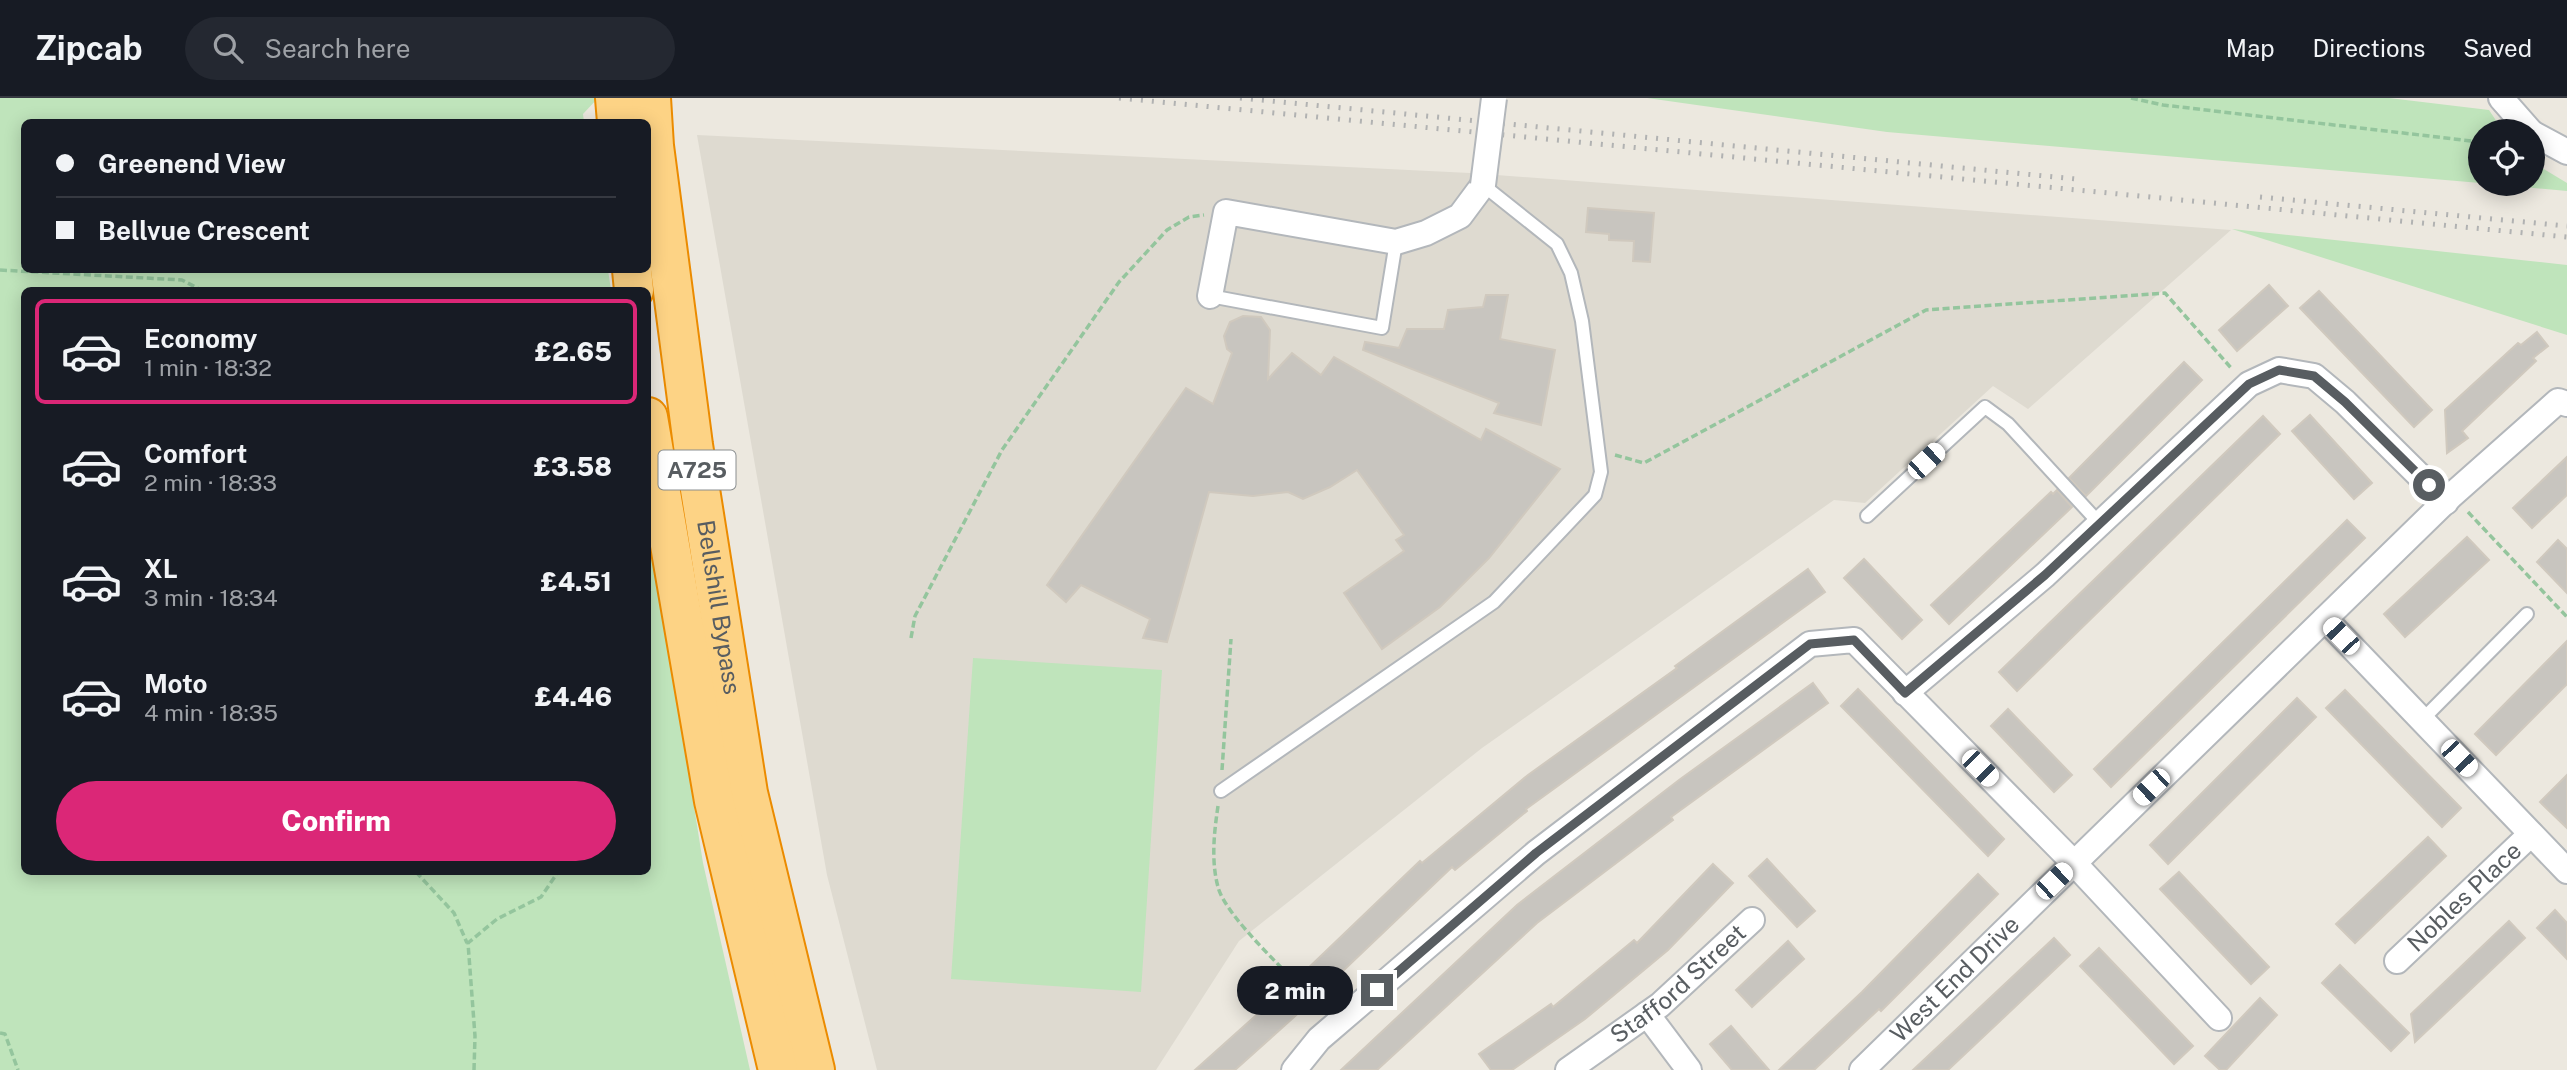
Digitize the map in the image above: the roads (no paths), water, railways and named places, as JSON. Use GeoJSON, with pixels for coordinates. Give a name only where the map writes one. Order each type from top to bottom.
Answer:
{"type":"FeatureCollection","features":[{"type":"Feature","properties":{"kind":"highway"},"geometry":{"type":"LineString","coordinates":[[615,98],[617,119]]}},
{"type":"Feature","properties":{"kind":"highway","name":"Bellshill Bypass"},"geometry":{"type":"LineString","coordinates":[[651,98],[654,146],[693,446],[748,793],[815,1070]]}},
{"type":"Feature","properties":{"kind":"highway","name":"Bellshill Bypass"},"geometry":{"type":"LineString","coordinates":[[651,434],[714,801],[778,1070]]}},
{"type":"Feature","properties":{"kind":"street"},"geometry":{"type":"LineString","coordinates":[[1210,296],[1226,212],[1396,242],[1426,233],[1460,216],[1483,185],[1494,98]]}},
{"type":"Feature","properties":{"kind":"street"},"geometry":{"type":"LineString","coordinates":[[2501,98],[2520,119]]}},
{"type":"Feature","properties":{"kind":"street"},"geometry":{"type":"LineString","coordinates":[[2545,140],[2567,152]]}},
{"type":"Feature","properties":{"kind":"street"},"geometry":{"type":"LineString","coordinates":[[1905,693],[2045,575],[2249,384],[2279,370],[2314,376],[2449,498]]}},
{"type":"Feature","properties":{"kind":"street","name":"West End Drive"},"geometry":{"type":"LineString","coordinates":[[1862,1070],[2449,498],[2558,401],[2567,404]]}},
{"type":"Feature","properties":{"kind":"street"},"geometry":{"type":"LineString","coordinates":[[2325,619],[2567,871]]}},
{"type":"Feature","properties":{"kind":"street"},"geometry":{"type":"LineString","coordinates":[[1294,1070],[1319,1039],[1536,853],[1810,644],[1854,640],[2073,862],[2219,1018]]}},
{"type":"Feature","properties":{"kind":"street","name":"Nobles Place"},"geometry":{"type":"LineString","coordinates":[[2397,961],[2531,834]]}},
{"type":"Feature","properties":{"kind":"street","name":"Stafford Street"},"geometry":{"type":"LineString","coordinates":[[1568,1070],[1660,1005],[1752,920]]}},
{"type":"Feature","properties":{"kind":"street"},"geometry":{"type":"LineString","coordinates":[[1647,1014],[1689,1070]]}},
{"type":"Feature","properties":{"kind":"lane"},"geometry":{"type":"LineString","coordinates":[[1221,790],[1494,602],[1595,495],[1601,472],[1582,321],[1572,273],[1557,244],[1483,185]]}},
{"type":"Feature","properties":{"kind":"lane"},"geometry":{"type":"LineString","coordinates":[[1210,296],[1382,328],[1396,242]]}},
{"type":"Feature","properties":{"kind":"lane"},"geometry":{"type":"LineString","coordinates":[[1867,516],[1986,407],[2008,424],[2100,524]]}},
{"type":"Feature","properties":{"kind":"lane"},"geometry":{"type":"LineString","coordinates":[[2422,720],[2527,614]]}},
{"type":"Feature","properties":{"kind":"railway"},"geometry":{"type":"LineString","coordinates":[[1119,98],[2567,237]]}},
{"type":"Feature","properties":{"kind":"railway"},"geometry":{"type":"LineString","coordinates":[[1240,98],[2076,179]]}},
{"type":"Feature","properties":{"kind":"railway"},"geometry":{"type":"LineString","coordinates":[[2260,197],[2567,226]]}}]}
